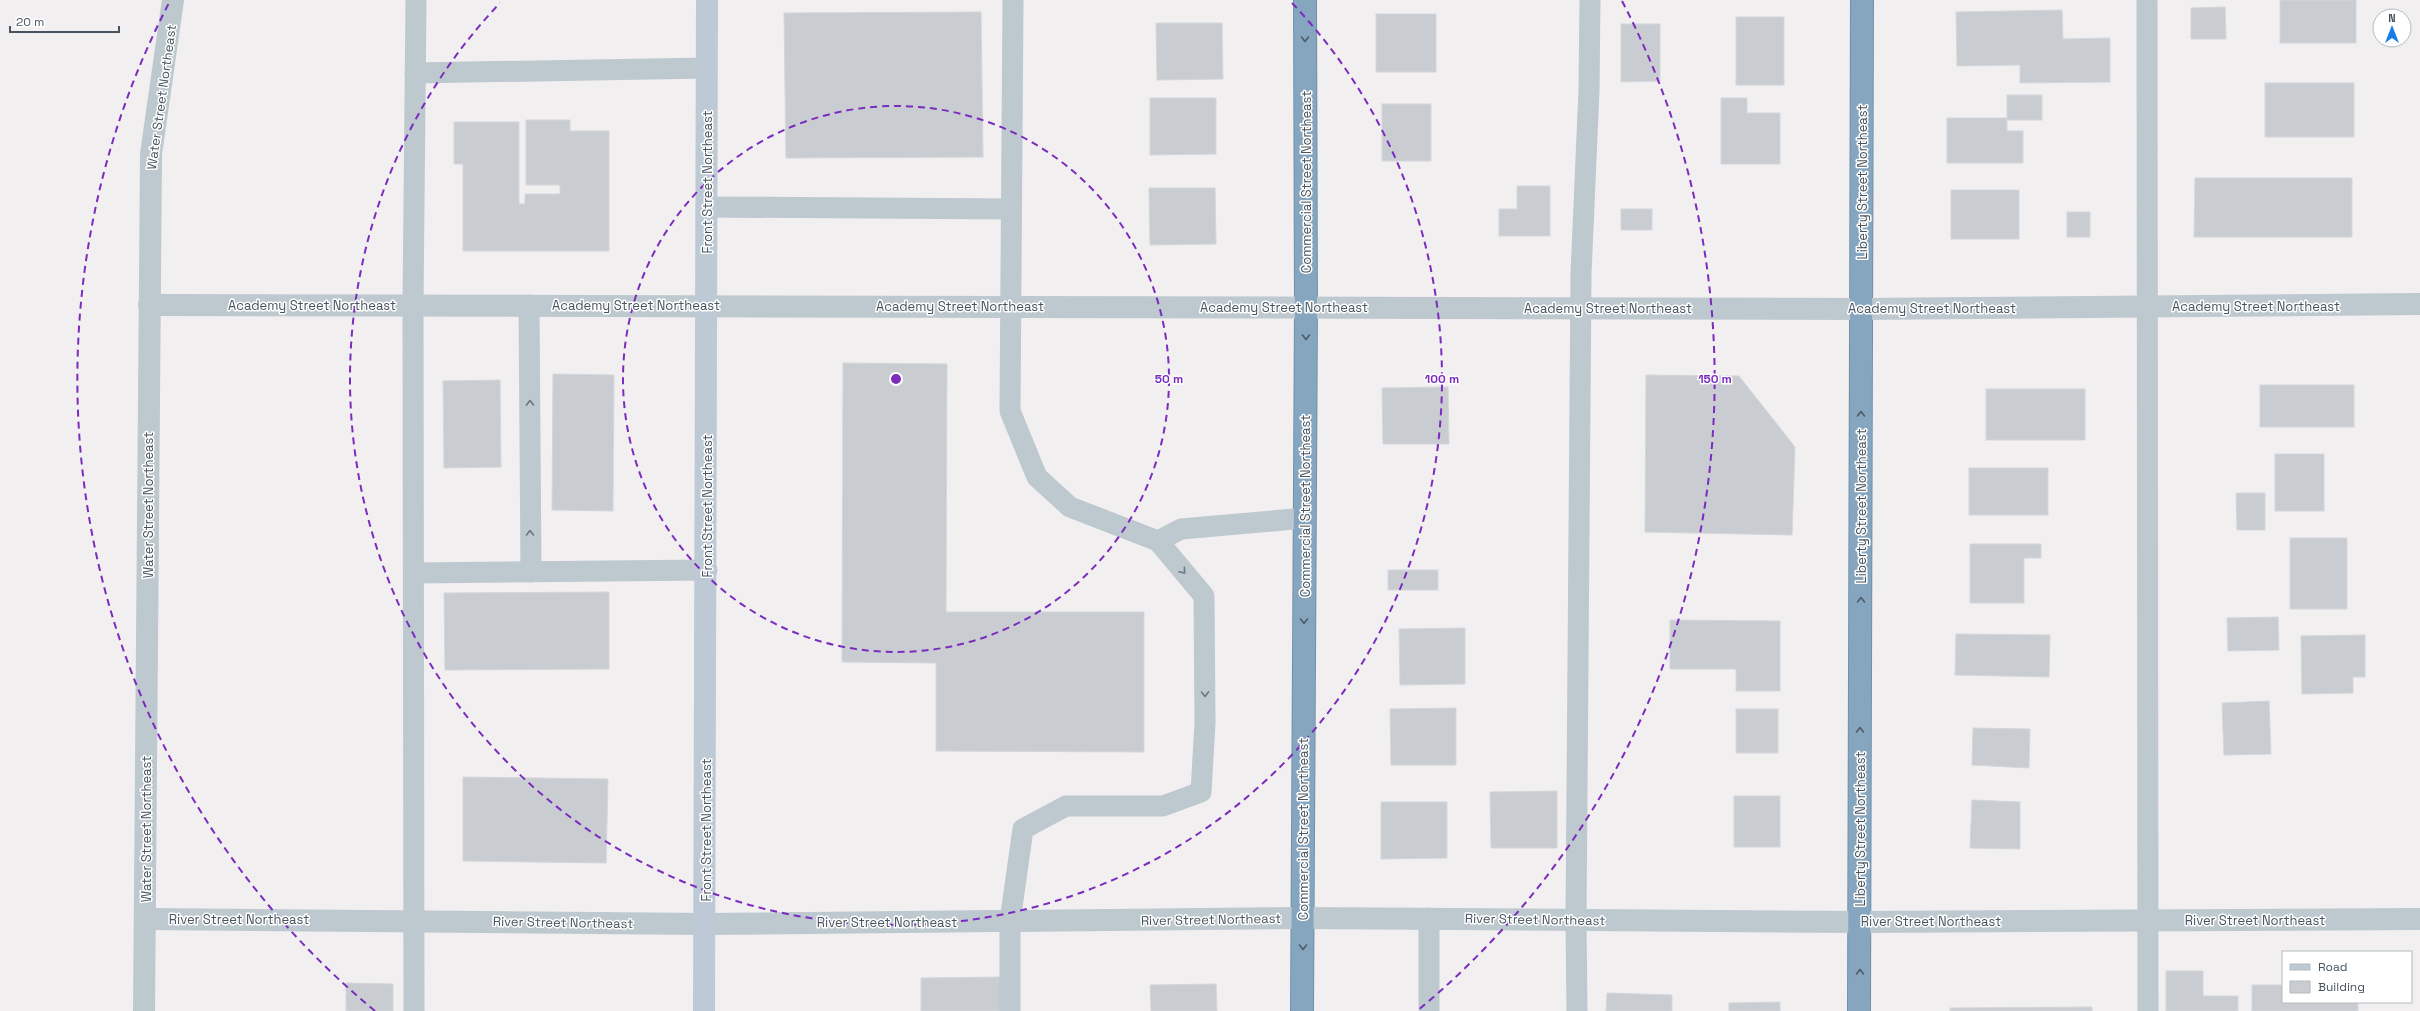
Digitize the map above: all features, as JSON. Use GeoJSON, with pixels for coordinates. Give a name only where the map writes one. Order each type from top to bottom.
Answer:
{"type":"FeatureCollection","features":[{"type":"Feature","properties":{"kind":"highway","name":"Commercial Street Northeast"},"geometry":{"type":"LineString","coordinates":[[1302,1011],[1306,307],[1305,0]]}},
{"type":"Feature","properties":{"kind":"highway","name":"Liberty Street Northeast"},"geometry":{"type":"LineString","coordinates":[[1860,1011],[1862,0]]}},
{"type":"Feature","properties":{"kind":"street","name":"Water Street Northeast"},"geometry":{"type":"LineString","coordinates":[[144,1011],[151,154],[173,0]]}},
{"type":"Feature","properties":{"kind":"street","name":"Front Street Northeast"},"geometry":{"type":"LineString","coordinates":[[704,1011],[706,924],[707,0]]}},
{"type":"Feature","properties":{"kind":"street","name":"Academy Street Northeast"},"geometry":{"type":"LineString","coordinates":[[149,305],[707,305],[1861,309],[2420,304]]}},
{"type":"Feature","properties":{"kind":"street","name":"River Street Northeast"},"geometry":{"type":"LineString","coordinates":[[145,919],[414,920],[706,924],[1303,918],[1860,922],[2420,919]]}},
{"type":"Feature","properties":{"kind":"lane"},"geometry":{"type":"LineString","coordinates":[[414,1011],[413,305],[416,0]]}},
{"type":"Feature","properties":{"kind":"lane"},"geometry":{"type":"LineString","coordinates":[[1010,1011],[1010,921],[1023,829],[1066,806],[1164,806],[1201,792],[1205,723],[1204,596],[1158,541],[1070,507],[1037,477],[1010,411],[1013,0]]}},
{"type":"Feature","properties":{"kind":"lane"},"geometry":{"type":"LineString","coordinates":[[1578,1011],[1576,920],[1582,308],[1590,0]]}},
{"type":"Feature","properties":{"kind":"lane"},"geometry":{"type":"LineString","coordinates":[[2146,0],[2148,306],[2148,1011]]}},
{"type":"Feature","properties":{"kind":"lane"},"geometry":{"type":"LineString","coordinates":[[415,73],[707,68]]}},
{"type":"Feature","properties":{"kind":"lane"},"geometry":{"type":"LineString","coordinates":[[707,207],[1011,209]]}},
{"type":"Feature","properties":{"kind":"lane"},"geometry":{"type":"LineString","coordinates":[[529,305],[531,572]]}},
{"type":"Feature","properties":{"kind":"lane"},"geometry":{"type":"LineString","coordinates":[[1158,541],[1181,529],[1305,518]]}},
{"type":"Feature","properties":{"kind":"lane"},"geometry":{"type":"LineString","coordinates":[[414,573],[707,570]]}},
{"type":"Feature","properties":{"kind":"lane"},"geometry":{"type":"LineString","coordinates":[[1429,918],[1429,1011]]}},
{"type":"Feature","properties":{"kind":"building"},"geometry":{"type":"Polygon","coordinates":[[[2280,0],[2356,0],[2356,43],[2280,43],[2280,0]]]}},
{"type":"Feature","properties":{"kind":"building"},"geometry":{"type":"Polygon","coordinates":[[[2225,7],[2226,39],[2191,39],[2191,8],[2225,7]]]}},
{"type":"Feature","properties":{"kind":"building"},"geometry":{"type":"Polygon","coordinates":[[[2062,10],[2063,39],[2110,38],[2110,82],[2020,83],[2020,65],[1957,66],[1956,12],[2062,10]]]}},
{"type":"Feature","properties":{"kind":"building"},"geometry":{"type":"Polygon","coordinates":[[[981,12],[983,157],[786,158],[784,13],[981,12]]]}},
{"type":"Feature","properties":{"kind":"building"},"geometry":{"type":"Polygon","coordinates":[[[1376,14],[1436,14],[1436,72],[1376,72],[1376,14]]]}},
{"type":"Feature","properties":{"kind":"building"},"geometry":{"type":"Polygon","coordinates":[[[1736,17],[1784,17],[1784,85],[1736,85],[1736,17]]]}},
{"type":"Feature","properties":{"kind":"building"},"geometry":{"type":"Polygon","coordinates":[[[1156,23],[1222,23],[1223,79],[1157,80],[1156,23]]]}},
{"type":"Feature","properties":{"kind":"building"},"geometry":{"type":"Polygon","coordinates":[[[1621,24],[1660,24],[1660,81],[1621,82],[1621,24]]]}},
{"type":"Feature","properties":{"kind":"building"},"geometry":{"type":"Polygon","coordinates":[[[2265,83],[2354,83],[2354,137],[2265,137],[2265,83]]]}},
{"type":"Feature","properties":{"kind":"building"},"geometry":{"type":"Polygon","coordinates":[[[2007,95],[2042,95],[2042,120],[2007,120],[2007,95]]]}},
{"type":"Feature","properties":{"kind":"building"},"geometry":{"type":"Polygon","coordinates":[[[1150,98],[1216,98],[1216,154],[1150,155],[1150,98]]]}},
{"type":"Feature","properties":{"kind":"building"},"geometry":{"type":"Polygon","coordinates":[[[1721,98],[1747,98],[1747,113],[1780,113],[1780,164],[1721,164],[1721,98]]]}},
{"type":"Feature","properties":{"kind":"building"},"geometry":{"type":"Polygon","coordinates":[[[1382,104],[1431,104],[1431,161],[1382,161],[1382,104]]]}},
{"type":"Feature","properties":{"kind":"building"},"geometry":{"type":"Polygon","coordinates":[[[1947,118],[2007,118],[2007,131],[2023,131],[2023,163],[1947,163],[1947,118]]]}},
{"type":"Feature","properties":{"kind":"building"},"geometry":{"type":"Polygon","coordinates":[[[526,120],[570,120],[570,131],[609,131],[609,251],[463,251],[463,164],[454,164],[454,122],[519,122],[519,204],[525,204],[525,194],[560,194],[560,185],[526,185],[526,120]]]}},
{"type":"Feature","properties":{"kind":"building"},"geometry":{"type":"Polygon","coordinates":[[[2195,178],[2352,178],[2352,237],[2194,237],[2195,178]]]}},
{"type":"Feature","properties":{"kind":"building"},"geometry":{"type":"Polygon","coordinates":[[[1517,186],[1550,186],[1550,236],[1499,236],[1499,209],[1517,209],[1517,186]]]}},
{"type":"Feature","properties":{"kind":"building"},"geometry":{"type":"Polygon","coordinates":[[[1149,188],[1215,188],[1216,244],[1150,245],[1149,188]]]}},
{"type":"Feature","properties":{"kind":"building"},"geometry":{"type":"Polygon","coordinates":[[[1951,190],[2019,190],[2019,239],[1951,239],[1951,190]]]}},
{"type":"Feature","properties":{"kind":"building"},"geometry":{"type":"Polygon","coordinates":[[[1621,209],[1652,209],[1652,230],[1621,230],[1621,209]]]}},
{"type":"Feature","properties":{"kind":"building"},"geometry":{"type":"Polygon","coordinates":[[[2067,212],[2090,212],[2090,237],[2067,237],[2067,212]]]}},
{"type":"Feature","properties":{"kind":"building"},"geometry":{"type":"Polygon","coordinates":[[[843,363],[947,364],[946,612],[1144,612],[1144,752],[936,751],[936,663],[842,662],[843,363]]]}},
{"type":"Feature","properties":{"kind":"building"},"geometry":{"type":"Polygon","coordinates":[[[553,374],[614,375],[613,511],[552,510],[553,374]]]}},
{"type":"Feature","properties":{"kind":"building"},"geometry":{"type":"Polygon","coordinates":[[[1646,375],[1739,376],[1795,447],[1792,535],[1645,532],[1646,375]]]}},
{"type":"Feature","properties":{"kind":"building"},"geometry":{"type":"Polygon","coordinates":[[[500,380],[501,467],[444,468],[443,381],[500,380]]]}},
{"type":"Feature","properties":{"kind":"building"},"geometry":{"type":"Polygon","coordinates":[[[2260,385],[2354,385],[2354,427],[2260,427],[2260,385]]]}},
{"type":"Feature","properties":{"kind":"building"},"geometry":{"type":"Polygon","coordinates":[[[1448,387],[1449,444],[1383,444],[1382,388],[1448,387]]]}},
{"type":"Feature","properties":{"kind":"building"},"geometry":{"type":"Polygon","coordinates":[[[1986,389],[2085,389],[2085,440],[1986,440],[1986,389]]]}},
{"type":"Feature","properties":{"kind":"building"},"geometry":{"type":"Polygon","coordinates":[[[2275,454],[2324,454],[2324,511],[2275,511],[2275,454]]]}},
{"type":"Feature","properties":{"kind":"building"},"geometry":{"type":"Polygon","coordinates":[[[1969,468],[2048,468],[2048,515],[1969,515],[1969,468]]]}},
{"type":"Feature","properties":{"kind":"building"},"geometry":{"type":"Polygon","coordinates":[[[2236,493],[2265,493],[2265,530],[2237,530],[2236,493]]]}},
{"type":"Feature","properties":{"kind":"building"},"geometry":{"type":"Polygon","coordinates":[[[2290,538],[2347,538],[2347,609],[2290,609],[2290,538]]]}},
{"type":"Feature","properties":{"kind":"building"},"geometry":{"type":"Polygon","coordinates":[[[1970,544],[2041,544],[2041,558],[2024,558],[2024,603],[1970,603],[1970,544]]]}},
{"type":"Feature","properties":{"kind":"building"},"geometry":{"type":"Polygon","coordinates":[[[1388,570],[1438,570],[1438,590],[1388,590],[1388,570]]]}},
{"type":"Feature","properties":{"kind":"building"},"geometry":{"type":"Polygon","coordinates":[[[609,592],[609,669],[445,670],[444,593],[609,592]]]}},
{"type":"Feature","properties":{"kind":"building"},"geometry":{"type":"Polygon","coordinates":[[[2278,617],[2279,650],[2228,651],[2227,618],[2278,617]]]}},
{"type":"Feature","properties":{"kind":"building"},"geometry":{"type":"Polygon","coordinates":[[[1670,620],[1780,621],[1780,691],[1736,691],[1736,669],[1670,669],[1670,620]]]}},
{"type":"Feature","properties":{"kind":"building"},"geometry":{"type":"Polygon","coordinates":[[[1465,628],[1465,684],[1400,685],[1399,629],[1465,628]]]}},
{"type":"Feature","properties":{"kind":"building"},"geometry":{"type":"Polygon","coordinates":[[[1956,634],[2050,635],[2049,677],[1955,675],[1956,634]]]}},
{"type":"Feature","properties":{"kind":"building"},"geometry":{"type":"Polygon","coordinates":[[[2365,635],[2365,677],[2353,677],[2353,693],[2302,694],[2301,636],[2365,635]]]}},
{"type":"Feature","properties":{"kind":"building"},"geometry":{"type":"Polygon","coordinates":[[[2269,701],[2271,754],[2224,755],[2222,703],[2269,701]]]}},
{"type":"Feature","properties":{"kind":"building"},"geometry":{"type":"Polygon","coordinates":[[[1456,708],[1456,765],[1391,765],[1390,709],[1456,708]]]}},
{"type":"Feature","properties":{"kind":"building"},"geometry":{"type":"Polygon","coordinates":[[[1736,709],[1778,709],[1778,753],[1736,753],[1736,709]]]}},
{"type":"Feature","properties":{"kind":"building"},"geometry":{"type":"Polygon","coordinates":[[[1973,728],[2030,729],[2029,768],[1972,765],[1973,728]]]}},
{"type":"Feature","properties":{"kind":"building"},"geometry":{"type":"Polygon","coordinates":[[[463,777],[608,779],[606,863],[463,861],[463,777]]]}},
{"type":"Feature","properties":{"kind":"building"},"geometry":{"type":"Polygon","coordinates":[[[1557,791],[1557,848],[1491,848],[1490,792],[1557,791]]]}},
{"type":"Feature","properties":{"kind":"building"},"geometry":{"type":"Polygon","coordinates":[[[1734,796],[1780,796],[1780,847],[1734,847],[1734,796]]]}},
{"type":"Feature","properties":{"kind":"building"},"geometry":{"type":"Polygon","coordinates":[[[1972,800],[2020,802],[2020,849],[1970,848],[1972,800]]]}},
{"type":"Feature","properties":{"kind":"building"},"geometry":{"type":"Polygon","coordinates":[[[1381,802],[1447,802],[1447,858],[1381,859],[1381,802]]]}},
{"type":"Feature","properties":{"kind":"building"},"geometry":{"type":"Polygon","coordinates":[[[2166,971],[2203,971],[2203,996],[2238,996],[2238,1011],[2166,1011],[2166,971]]]}},
{"type":"Feature","properties":{"kind":"building"},"geometry":{"type":"Polygon","coordinates":[[[1003,977],[1003,1011],[921,1011],[921,978],[1003,977]]]}},
{"type":"Feature","properties":{"kind":"building"},"geometry":{"type":"Polygon","coordinates":[[[346,983],[393,984],[393,1011],[346,1011],[346,983]]]}},
{"type":"Feature","properties":{"kind":"building"},"geometry":{"type":"Polygon","coordinates":[[[1216,984],[1217,1011],[1151,1011],[1150,985],[1216,984]]]}},
{"type":"Feature","properties":{"kind":"building"},"geometry":{"type":"Polygon","coordinates":[[[2252,985],[2282,985],[2282,1003],[2358,1003],[2358,1011],[2252,1011],[2252,985]]]}},
{"type":"Feature","properties":{"kind":"building"},"geometry":{"type":"Polygon","coordinates":[[[1607,993],[1672,995],[1672,1011],[1606,1011],[1607,993]]]}},
{"type":"Feature","properties":{"kind":"building"},"geometry":{"type":"Polygon","coordinates":[[[1780,1002],[1780,1011],[1729,1011],[1729,1003],[1780,1002]]]}},
{"type":"Feature","properties":{"kind":"building"},"geometry":{"type":"Polygon","coordinates":[[[2092,1007],[2092,1011],[1950,1011],[1950,1008],[2092,1007]]]}}]}
